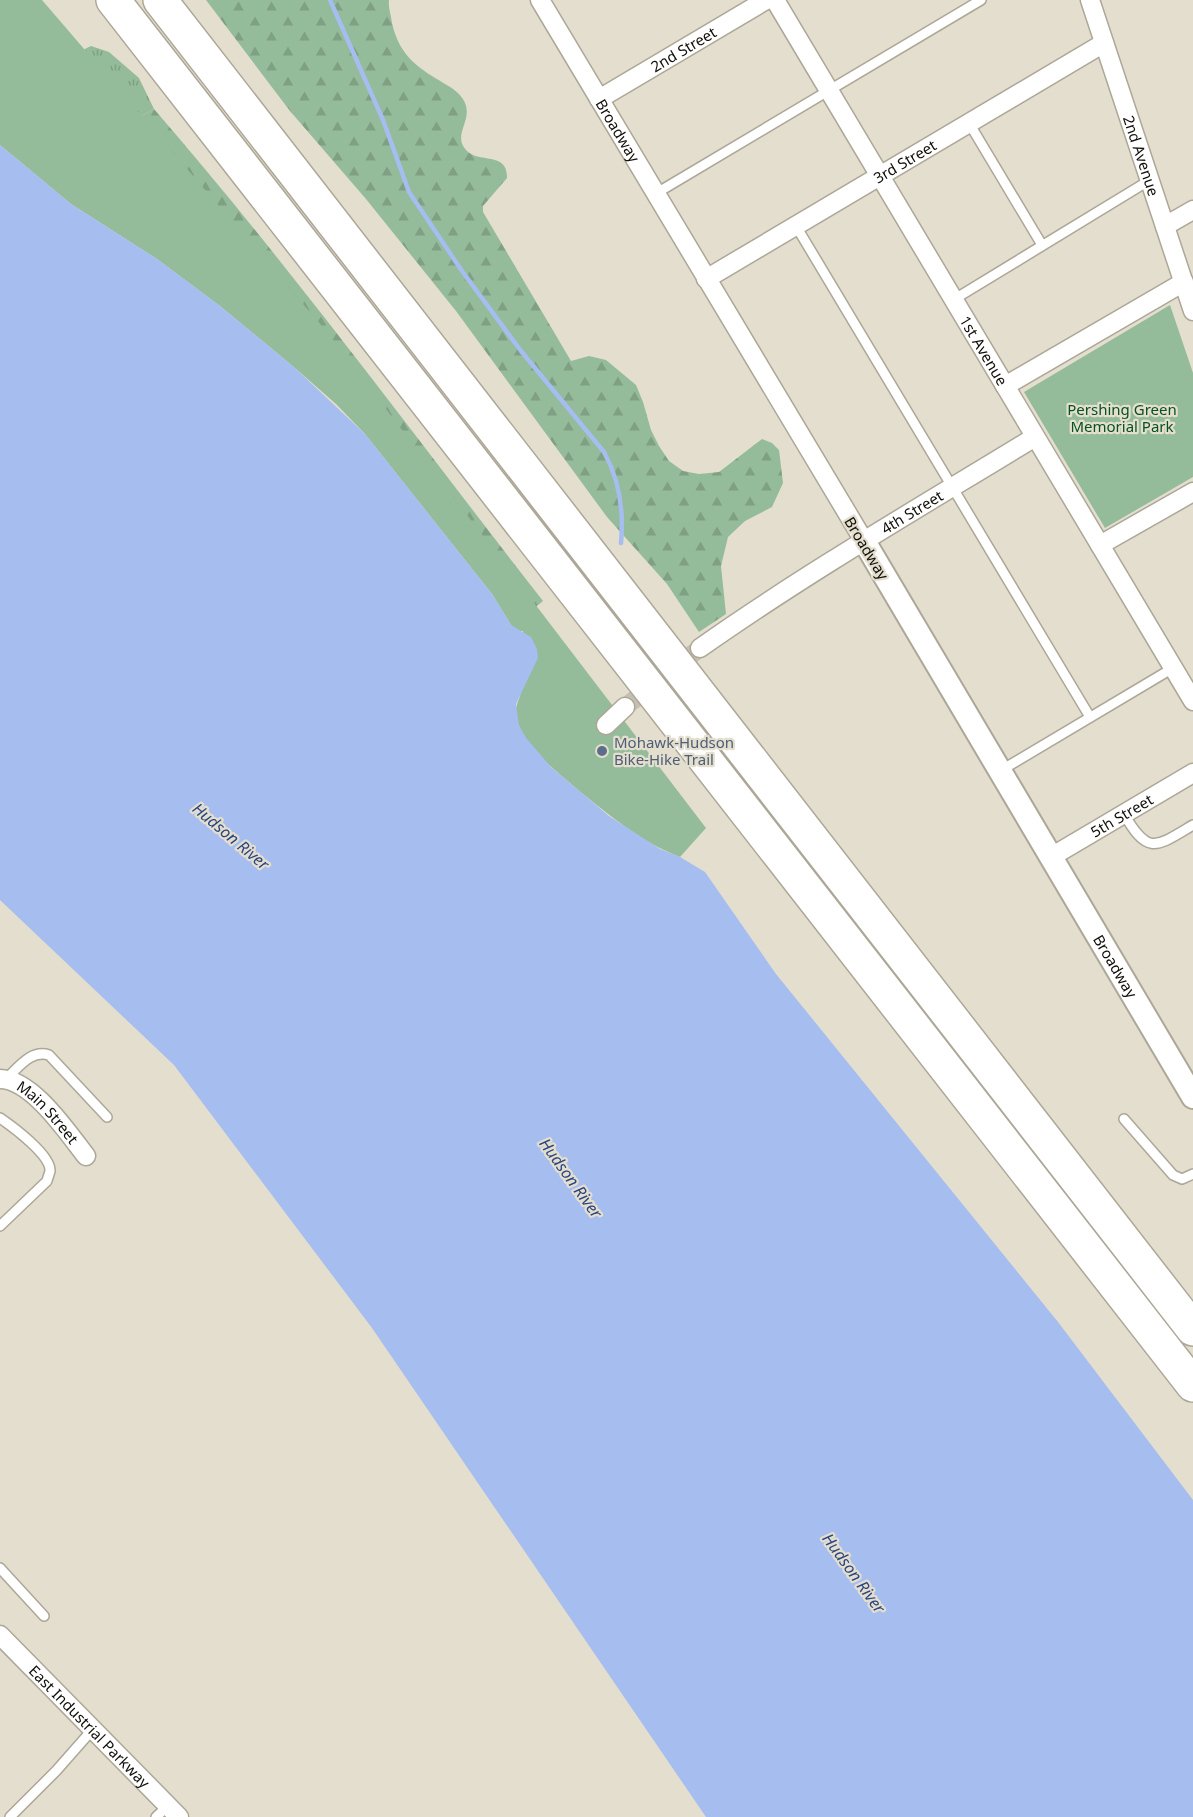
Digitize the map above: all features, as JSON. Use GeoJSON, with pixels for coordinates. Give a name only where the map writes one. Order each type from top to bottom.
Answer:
{"type":"FeatureCollection","features":[{"type":"Feature","properties":{"kind":"highway"},"geometry":{"type":"LineString","coordinates":[[113,0],[1193,1385]]}},
{"type":"Feature","properties":{"kind":"highway"},"geometry":{"type":"LineString","coordinates":[[160,0],[1193,1329]]}},
{"type":"Feature","properties":{"kind":"street","name":"2nd Street"},"geometry":{"type":"LineString","coordinates":[[599,99],[766,0]]}},
{"type":"Feature","properties":{"kind":"street","name":"1st Avenue"},"geometry":{"type":"LineString","coordinates":[[775,0],[1193,701]]}},
{"type":"Feature","properties":{"kind":"street","name":"2nd Avenue"},"geometry":{"type":"LineString","coordinates":[[1090,0],[1193,312]]}},
{"type":"Feature","properties":{"kind":"street","name":"Broadway"},"geometry":{"type":"LineString","coordinates":[[545,2],[655,194],[864,541],[1193,1097]]}},
{"type":"Feature","properties":{"kind":"street","name":"3rd Street"},"geometry":{"type":"LineString","coordinates":[[706,279],[1104,43]]}},
{"type":"Feature","properties":{"kind":"street"},"geometry":{"type":"LineString","coordinates":[[1165,226],[1193,210]]}},
{"type":"Feature","properties":{"kind":"street"},"geometry":{"type":"LineString","coordinates":[[1005,386],[1184,282]]}},
{"type":"Feature","properties":{"kind":"street","name":"4th Street"},"geometry":{"type":"LineString","coordinates":[[700,648],[744,617],[864,541],[1035,437]]}},
{"type":"Feature","properties":{"kind":"street"},"geometry":{"type":"LineString","coordinates":[[1100,545],[1193,492]]}},
{"type":"Feature","properties":{"kind":"street"},"geometry":{"type":"LineString","coordinates":[[606,725],[626,707]]}},
{"type":"Feature","properties":{"kind":"street","name":"5th Street"},"geometry":{"type":"LineString","coordinates":[[1051,857],[1193,773]]}},
{"type":"Feature","properties":{"kind":"street","name":"Main Street"},"geometry":{"type":"LineString","coordinates":[[3,1079],[28,1090],[52,1112],[86,1156]]}},
{"type":"Feature","properties":{"kind":"street","name":"East Industrial Parkway"},"geometry":{"type":"LineString","coordinates":[[0,1635],[93,1729],[168,1813]]}},
{"type":"Feature","properties":{"kind":"lane"},"geometry":{"type":"LineString","coordinates":[[655,194],[981,0]]}},
{"type":"Feature","properties":{"kind":"lane"},"geometry":{"type":"LineString","coordinates":[[969,123],[1042,245]]}},
{"type":"Feature","properties":{"kind":"lane"},"geometry":{"type":"LineString","coordinates":[[953,300],[1150,180]]}},
{"type":"Feature","properties":{"kind":"lane"},"geometry":{"type":"LineString","coordinates":[[795,226],[1090,717]]}},
{"type":"Feature","properties":{"kind":"lane"},"geometry":{"type":"LineString","coordinates":[[1000,771],[1173,668]]}},
{"type":"Feature","properties":{"kind":"lane"},"geometry":{"type":"LineString","coordinates":[[1124,814],[1138,837],[1147,843],[1164,842],[1193,825]]}},
{"type":"Feature","properties":{"kind":"lane"},"geometry":{"type":"LineString","coordinates":[[3,1079],[34,1054],[49,1055],[107,1117]]}},
{"type":"Feature","properties":{"kind":"lane"},"geometry":{"type":"LineString","coordinates":[[0,1118],[20,1132],[48,1163],[50,1172],[47,1181],[0,1227]]}},
{"type":"Feature","properties":{"kind":"lane"},"geometry":{"type":"LineString","coordinates":[[1124,1119],[1173,1175],[1182,1179],[1193,1174]]}},
{"type":"Feature","properties":{"kind":"lane"},"geometry":{"type":"LineString","coordinates":[[0,1568],[44,1616]]}},
{"type":"Feature","properties":{"kind":"lane"},"geometry":{"type":"LineString","coordinates":[[10,1817],[56,1771],[93,1729]]}},
{"type":"Feature","properties":{"kind":"green space"},"geometry":{"type":"Polygon","coordinates":[[[0,0],[42,0],[328,333],[706,828],[680,857],[652,844],[613,818],[552,768],[529,744],[519,726],[516,713],[523,679],[523,631],[517,631],[511,625],[492,594],[365,434],[336,404],[220,306],[157,259],[71,204],[0,145],[0,0]]]}},
{"type":"Feature","properties":{"kind":"green space"},"geometry":{"type":"Polygon","coordinates":[[[206,0],[389,0],[392,23],[401,48],[424,71],[456,91],[465,102],[467,110],[461,137],[466,150],[471,154],[503,164],[507,178],[483,206],[483,212],[571,361],[589,356],[606,360],[636,385],[651,430],[659,446],[669,461],[683,471],[699,474],[719,472],[762,439],[772,443],[779,450],[783,483],[772,507],[745,521],[728,537],[721,566],[726,614],[699,632],[667,584],[607,517],[456,311],[366,199],[290,111],[206,0]]]}},
{"type":"Feature","properties":{"kind":"green space"},"geometry":{"type":"Polygon","coordinates":[[[91,46],[109,52],[139,78],[154,109],[106,136],[54,64],[91,46]]]}},
{"type":"Feature","properties":{"kind":"green space"},"geometry":{"type":"Polygon","coordinates":[[[154,109],[255,229],[543,601],[533,609],[106,136],[154,109]]]}},
{"type":"Feature","properties":{"kind":"green space","name":"Pershing Green Memorial Park"},"geometry":{"type":"Polygon","coordinates":[[[1170,305],[1193,373],[1193,477],[1105,528],[1024,392],[1170,305]]]}},
{"type":"Feature","properties":{"kind":"water","name":"Hudson River"},"geometry":{"type":"Polygon","coordinates":[[[0,145],[71,204],[157,259],[220,306],[295,368],[365,434],[492,594],[511,625],[531,637],[537,649],[538,658],[516,704],[519,726],[527,739],[551,767],[609,816],[660,849],[680,857],[705,872],[776,974],[1058,1322],[1193,1500],[1193,1817],[706,1817],[372,1328],[174,1065],[0,900],[0,145]]]}},
{"type":"Feature","properties":{"kind":"waterway"},"geometry":{"type":"LineString","coordinates":[[330,0],[383,120],[409,192],[462,271],[521,351],[604,452],[617,484],[622,519],[621,543]]}},
{"type":"Feature","properties":{"kind":"tunnel"},"geometry":{"type":"LineString","coordinates":[[625,707],[700,648]]}},
{"type":"Feature","properties":{"kind":"place","name":"Mohawk-Hudson Bike-Hike Trail"},"geometry":{"type":"Point","coordinates":[602,751]}}]}
